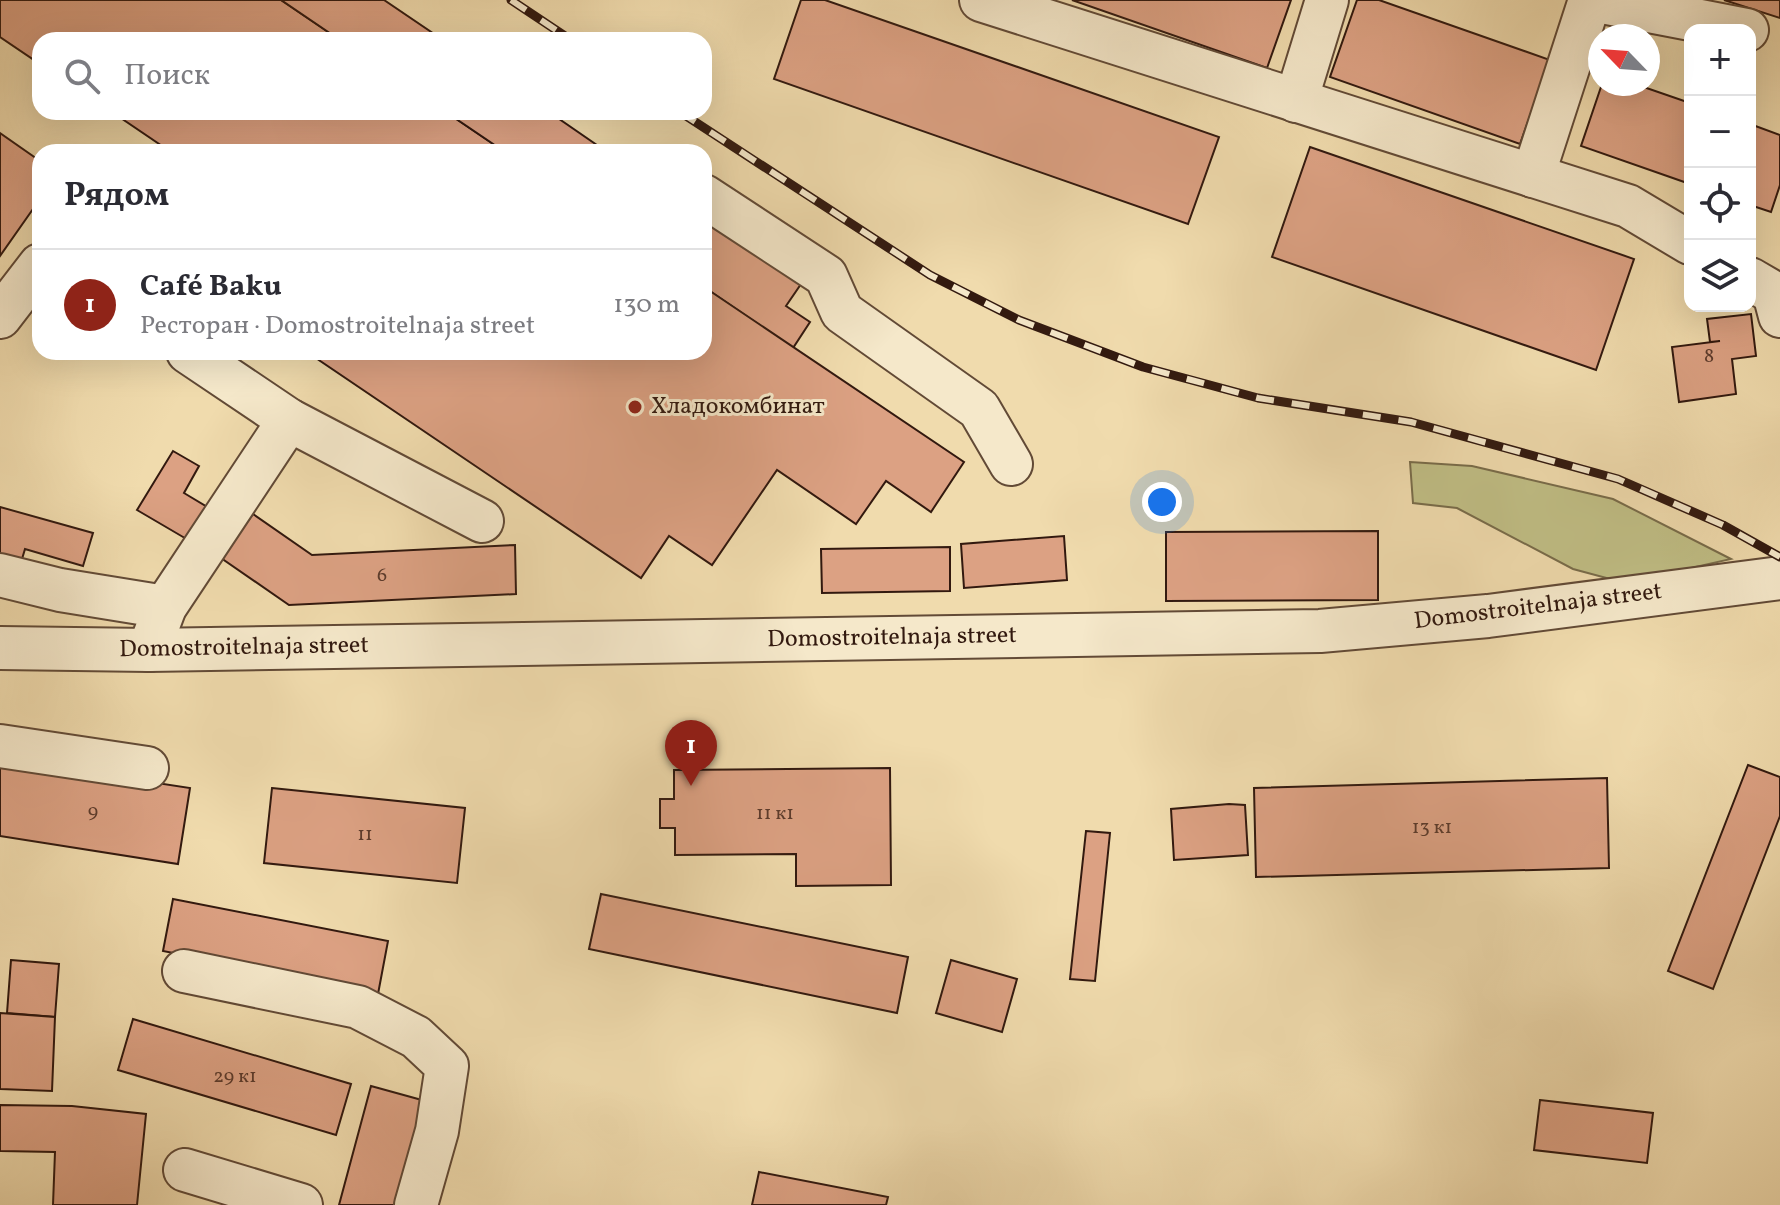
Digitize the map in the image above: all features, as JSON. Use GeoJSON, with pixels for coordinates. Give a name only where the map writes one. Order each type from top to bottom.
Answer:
{"type":"FeatureCollection","features":[{"type":"Feature","properties":{"kind":"street"},"geometry":{"type":"LineString","coordinates":[[981,0],[1628,206],[1685,240]]}},
{"type":"Feature","properties":{"kind":"street"},"geometry":{"type":"LineString","coordinates":[[1296,101],[1327,0]]}},
{"type":"Feature","properties":{"kind":"street"},"geometry":{"type":"LineString","coordinates":[[1533,176],[1590,0],[1717,24]]}},
{"type":"Feature","properties":{"kind":"street"},"geometry":{"type":"LineString","coordinates":[[1756,31],[1780,36]]}},
{"type":"Feature","properties":{"kind":"street"},"geometry":{"type":"LineString","coordinates":[[712,201],[826,276],[842,312],[979,409],[1011,464]]}},
{"type":"Feature","properties":{"kind":"street"},"geometry":{"type":"LineString","coordinates":[[0,317],[32,275]]}},
{"type":"Feature","properties":{"kind":"street"},"geometry":{"type":"LineString","coordinates":[[200,360],[289,420],[482,521]]}},
{"type":"Feature","properties":{"kind":"street"},"geometry":{"type":"LineString","coordinates":[[149,650],[165,607],[289,420]]}},
{"type":"Feature","properties":{"kind":"street"},"geometry":{"type":"LineString","coordinates":[[0,575],[60,590],[165,607]]}},
{"type":"Feature","properties":{"kind":"street","name":"Domostroitelnaja street"},"geometry":{"type":"LineString","coordinates":[[0,648],[149,650],[1320,631],[1488,616],[1780,578]]}},
{"type":"Feature","properties":{"kind":"street"},"geometry":{"type":"LineString","coordinates":[[0,746],[147,768]]}},
{"type":"Feature","properties":{"kind":"street"},"geometry":{"type":"LineString","coordinates":[[184,971],[358,1007],[416,1037],[447,1066],[437,1131],[416,1205]]}},
{"type":"Feature","properties":{"kind":"street"},"geometry":{"type":"LineString","coordinates":[[185,1170],[301,1205]]}},
{"type":"Feature","properties":{"kind":"shaded area"},"geometry":{"type":"Polygon","coordinates":[[[1410,462],[1472,466],[1613,499],[1731,559],[1625,583],[1573,569],[1457,508],[1413,503],[1410,462]]]}},
{"type":"Feature","properties":{"kind":"building"},"geometry":{"type":"Polygon","coordinates":[[[0,0],[281,0],[328,32],[32,32],[32,59],[0,37],[0,0]]]}},
{"type":"Feature","properties":{"kind":"building"},"geometry":{"type":"Polygon","coordinates":[[[281,0],[384,0],[431,32],[328,32],[281,0]]]}},
{"type":"Feature","properties":{"kind":"building"},"geometry":{"type":"Polygon","coordinates":[[[801,0],[825,0],[1219,137],[1188,224],[774,79],[801,0]]]}},
{"type":"Feature","properties":{"kind":"building"},"geometry":{"type":"Polygon","coordinates":[[[1072,0],[1291,0],[1267,68],[1072,0]]]}},
{"type":"Feature","properties":{"kind":"building"},"geometry":{"type":"Polygon","coordinates":[[[1357,0],[1379,0],[1550,60],[1520,144],[1330,77],[1357,0]]]}},
{"type":"Feature","properties":{"kind":"building"},"geometry":{"type":"Polygon","coordinates":[[[1724,0],[1780,0],[1780,18],[1724,0]]]}},
{"type":"Feature","properties":{"kind":"building"},"geometry":{"type":"Polygon","coordinates":[[[1660,93],[1684,101],[1684,182],[1581,146],[1598,96],[1660,96],[1660,93]]]}},
{"type":"Feature","properties":{"kind":"building"},"geometry":{"type":"Polygon","coordinates":[[[124,120],[458,120],[493,144],[159,144],[124,120]]]}},
{"type":"Feature","properties":{"kind":"building"},"geometry":{"type":"Polygon","coordinates":[[[458,120],[561,120],[595,144],[493,144],[458,120]]]}},
{"type":"Feature","properties":{"kind":"building"},"geometry":{"type":"Polygon","coordinates":[[[1756,126],[1780,135],[1780,185],[1771,212],[1756,207],[1756,126]]]}},
{"type":"Feature","properties":{"kind":"building"},"geometry":{"type":"Polygon","coordinates":[[[0,133],[32,155],[32,210],[0,256],[0,133]]]}},
{"type":"Feature","properties":{"kind":"building"},"geometry":{"type":"Polygon","coordinates":[[[1310,147],[1634,259],[1596,370],[1272,257],[1310,147]]]}},
{"type":"Feature","properties":{"kind":"building"},"geometry":{"type":"Polygon","coordinates":[[[712,223],[801,284],[786,306],[810,322],[793,348],[712,292],[712,223]]]}},
{"type":"Feature","properties":{"kind":"building","name":"Хладокомбинат"},"geometry":{"type":"Polygon","coordinates":[[[712,292],[964,462],[931,512],[886,481],[856,524],[777,470],[712,565],[669,536],[641,578],[319,360],[712,360],[712,292]]]}},
{"type":"Feature","properties":{"kind":"building"},"geometry":{"type":"Polygon","coordinates":[[[1751,314],[1756,356],[1732,359],[1736,394],[1679,402],[1672,347],[1720,341],[1710,342],[1707,319],[1751,314]]]}},
{"type":"Feature","properties":{"kind":"building"},"geometry":{"type":"Polygon","coordinates":[[[173,451],[199,466],[184,493],[214,511],[195,544],[137,510],[173,451]]]}},
{"type":"Feature","properties":{"kind":"building"},"geometry":{"type":"Polygon","coordinates":[[[0,507],[93,533],[83,566],[25,549],[19,569],[0,564],[0,507]]]}},
{"type":"Feature","properties":{"kind":"building"},"geometry":{"type":"Polygon","coordinates":[[[253,514],[312,555],[515,545],[516,594],[289,605],[221,558],[253,514]]]}},
{"type":"Feature","properties":{"kind":"building"},"geometry":{"type":"Polygon","coordinates":[[[1378,531],[1378,600],[1166,601],[1166,532],[1378,531]]]}},
{"type":"Feature","properties":{"kind":"building"},"geometry":{"type":"Polygon","coordinates":[[[1064,536],[1067,580],[964,588],[961,544],[1064,536]]]}},
{"type":"Feature","properties":{"kind":"building"},"geometry":{"type":"Polygon","coordinates":[[[950,547],[950,591],[822,593],[821,549],[950,547]]]}},
{"type":"Feature","properties":{"kind":"building"},"geometry":{"type":"Polygon","coordinates":[[[0,759],[190,788],[178,864],[0,836],[0,759]]]}},
{"type":"Feature","properties":{"kind":"building"},"geometry":{"type":"Polygon","coordinates":[[[1748,765],[1780,777],[1780,816],[1713,989],[1668,971],[1748,765]]]}},
{"type":"Feature","properties":{"kind":"building"},"geometry":{"type":"Polygon","coordinates":[[[890,768],[891,885],[796,886],[796,854],[675,855],[675,828],[660,828],[660,799],[674,799],[674,770],[890,768]]]}},
{"type":"Feature","properties":{"kind":"building"},"geometry":{"type":"Polygon","coordinates":[[[1607,778],[1609,868],[1256,877],[1254,788],[1607,778]]]}},
{"type":"Feature","properties":{"kind":"building"},"geometry":{"type":"Polygon","coordinates":[[[272,788],[465,808],[457,883],[264,863],[272,788]]]}},
{"type":"Feature","properties":{"kind":"building"},"geometry":{"type":"Polygon","coordinates":[[[1245,805],[1248,855],[1174,860],[1171,809],[1245,805]]]}},
{"type":"Feature","properties":{"kind":"building"},"geometry":{"type":"Polygon","coordinates":[[[1086,831],[1110,833],[1095,981],[1070,979],[1086,831]]]}},
{"type":"Feature","properties":{"kind":"building"},"geometry":{"type":"Polygon","coordinates":[[[601,894],[908,957],[897,1013],[589,949],[601,894]]]}},
{"type":"Feature","properties":{"kind":"building"},"geometry":{"type":"Polygon","coordinates":[[[173,899],[388,941],[378,994],[163,951],[173,899]]]}},
{"type":"Feature","properties":{"kind":"building"},"geometry":{"type":"Polygon","coordinates":[[[11,960],[59,964],[55,1017],[7,1013],[11,960]]]}},
{"type":"Feature","properties":{"kind":"building"},"geometry":{"type":"Polygon","coordinates":[[[951,960],[1017,979],[1002,1032],[936,1013],[951,960]]]}},
{"type":"Feature","properties":{"kind":"building"},"geometry":{"type":"Polygon","coordinates":[[[0,1013],[55,1017],[52,1091],[0,1089],[0,1013]]]}},
{"type":"Feature","properties":{"kind":"building"},"geometry":{"type":"Polygon","coordinates":[[[133,1019],[351,1084],[336,1135],[118,1070],[133,1019]]]}},
{"type":"Feature","properties":{"kind":"building"},"geometry":{"type":"Polygon","coordinates":[[[371,1086],[429,1102],[401,1205],[339,1205],[371,1086]]]}},
{"type":"Feature","properties":{"kind":"building"},"geometry":{"type":"Polygon","coordinates":[[[1540,1100],[1653,1113],[1647,1163],[1534,1150],[1540,1100]]]}},
{"type":"Feature","properties":{"kind":"building"},"geometry":{"type":"Polygon","coordinates":[[[0,1105],[72,1106],[146,1114],[137,1205],[53,1205],[55,1152],[0,1151],[0,1105]]]}},
{"type":"Feature","properties":{"kind":"building"},"geometry":{"type":"Polygon","coordinates":[[[759,1172],[888,1197],[886,1205],[752,1205],[759,1172]]]}},
{"type":"Feature","properties":{"kind":"railway"},"geometry":{"type":"LineString","coordinates":[[511,0],[559,32]]}},
{"type":"Feature","properties":{"kind":"railway"},"geometry":{"type":"LineString","coordinates":[[692,120],[930,275],[1019,320],[1143,367],[1258,398],[1411,422],[1618,479],[1723,525],[1780,557]]}},
{"type":"Feature","properties":{"kind":"place","name":"Хладокомбинат"},"geometry":{"type":"Point","coordinates":[635,407]}},
{"type":"Feature","properties":{"kind":"place","name":"Café Baku"},"geometry":{"type":"Point","coordinates":[691,786]}}]}
